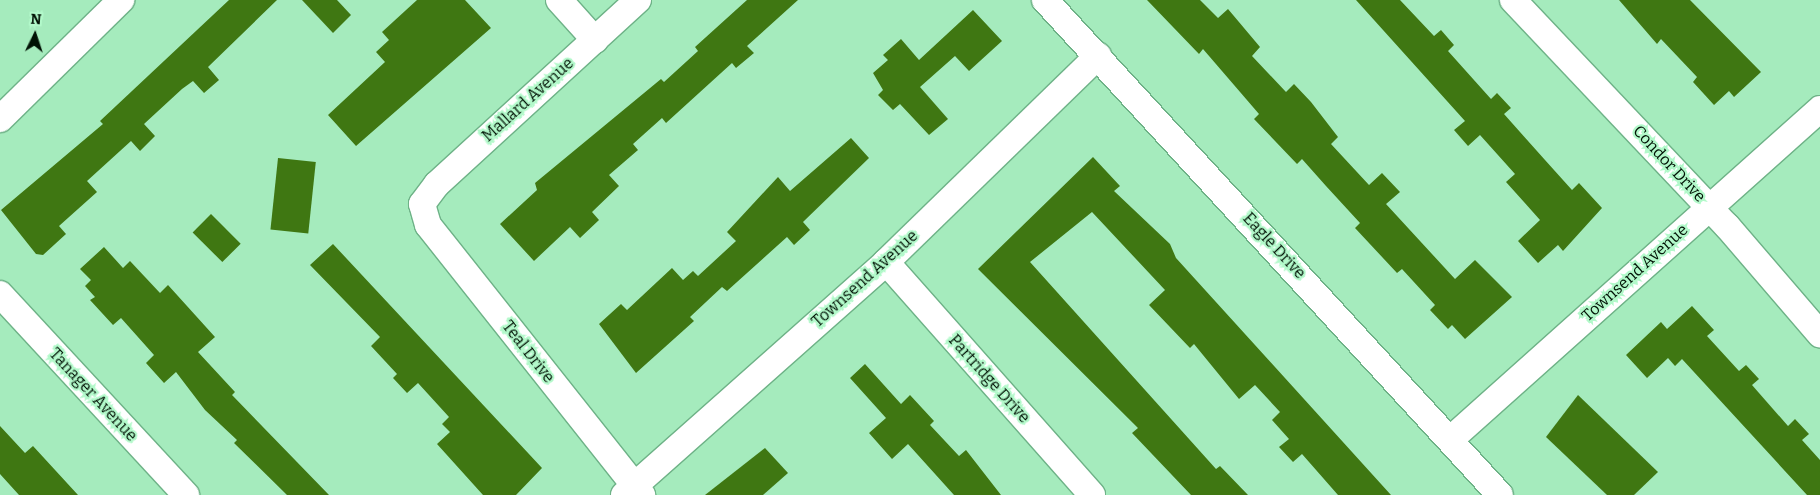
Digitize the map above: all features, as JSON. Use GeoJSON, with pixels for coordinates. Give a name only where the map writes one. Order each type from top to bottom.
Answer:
{"type":"FeatureCollection","features":[{"type":"Feature","properties":{"kind":"street"},"geometry":{"type":"LineString","coordinates":[[0,119],[122,0]]}},
{"type":"Feature","properties":{"kind":"street"},"geometry":{"type":"LineString","coordinates":[[559,0],[595,40]]}},
{"type":"Feature","properties":{"kind":"street","name":"Mallard Avenue"},"geometry":{"type":"LineString","coordinates":[[422,204],[437,184],[638,0]]}},
{"type":"Feature","properties":{"kind":"street","name":"Eagle Drive"},"geometry":{"type":"LineString","coordinates":[[1045,0],[1451,439],[1500,495]]}},
{"type":"Feature","properties":{"kind":"street","name":"Condor Drive"},"geometry":{"type":"LineString","coordinates":[[1513,0],[1709,206],[1820,334]]}},
{"type":"Feature","properties":{"kind":"street","name":"Townsend Avenue"},"geometry":{"type":"LineString","coordinates":[[633,492],[886,262],[1098,56]]}},
{"type":"Feature","properties":{"kind":"street","name":"Townsend Avenue"},"geometry":{"type":"LineString","coordinates":[[1451,439],[1820,108]]}},
{"type":"Feature","properties":{"kind":"street","name":"Teal Drive"},"geometry":{"type":"LineString","coordinates":[[422,204],[428,225],[633,492]]}},
{"type":"Feature","properties":{"kind":"street","name":"Partridge Drive"},"geometry":{"type":"LineString","coordinates":[[886,262],[1092,495]]}},
{"type":"Feature","properties":{"kind":"street","name":"Tanager Avenue"},"geometry":{"type":"LineString","coordinates":[[0,294],[186,495]]}},
{"type":"Feature","properties":{"kind":"building"},"geometry":{"type":"Polygon","coordinates":[[[229,0],[277,0],[208,67],[219,80],[204,93],[193,81],[182,89],[144,124],[155,136],[140,151],[131,141],[87,181],[97,192],[59,226],[66,234],[43,255],[36,254],[1,210],[103,124],[100,121],[229,0]]]}},
{"type":"Feature","properties":{"kind":"building"},"geometry":{"type":"Polygon","coordinates":[[[302,0],[337,0],[351,15],[333,33],[302,0]]]}},
{"type":"Feature","properties":{"kind":"building"},"geometry":{"type":"Polygon","coordinates":[[[417,0],[465,0],[491,28],[356,146],[328,115],[385,62],[376,52],[389,40],[382,32],[417,0]]]}},
{"type":"Feature","properties":{"kind":"building"},"geometry":{"type":"Polygon","coordinates":[[[747,0],[798,0],[747,46],[754,53],[736,68],[732,63],[666,123],[662,118],[633,144],[638,150],[609,175],[619,186],[592,212],[599,220],[580,238],[570,227],[534,261],[500,224],[537,190],[535,183],[661,79],[664,82],[698,51],[695,47],[747,0]]]}},
{"type":"Feature","properties":{"kind":"building"},"geometry":{"type":"Polygon","coordinates":[[[1147,0],[1200,0],[1218,18],[1228,9],[1260,47],[1252,56],[1286,92],[1294,84],[1311,102],[1338,137],[1331,144],[1369,185],[1382,173],[1400,192],[1386,204],[1455,279],[1475,260],[1512,297],[1465,339],[1452,325],[1448,329],[1430,310],[1435,305],[1402,269],[1397,273],[1355,228],[1360,223],[1302,159],[1297,164],[1254,119],[1259,114],[1203,49],[1199,54],[1147,0]]]}},
{"type":"Feature","properties":{"kind":"building"},"geometry":{"type":"Polygon","coordinates":[[[1356,0],[1400,0],[1434,36],[1441,30],[1454,45],[1448,51],[1491,99],[1497,93],[1511,108],[1504,114],[1572,190],[1579,183],[1602,208],[1563,251],[1558,245],[1538,263],[1518,241],[1540,220],[1506,182],[1515,174],[1480,135],[1468,146],[1454,130],[1465,121],[1356,0]]]}},
{"type":"Feature","properties":{"kind":"building"},"geometry":{"type":"Polygon","coordinates":[[[1619,0],[1690,0],[1761,72],[1734,97],[1729,91],[1714,105],[1693,82],[1697,77],[1661,39],[1657,44],[1619,0]]]}},
{"type":"Feature","properties":{"kind":"building"},"geometry":{"type":"Polygon","coordinates":[[[973,10],[1002,41],[969,71],[955,56],[920,87],[948,119],[929,135],[900,104],[893,110],[878,95],[883,90],[873,73],[888,60],[883,55],[901,39],[919,60],[973,10]]]}},
{"type":"Feature","properties":{"kind":"building"},"geometry":{"type":"Polygon","coordinates":[[[851,138],[869,158],[803,222],[810,230],[794,245],[787,237],[727,291],[722,287],[690,317],[694,321],[636,373],[599,324],[621,304],[627,310],[672,268],[683,280],[693,271],[698,276],[736,241],[727,232],[778,177],[790,191],[851,138]]]}},
{"type":"Feature","properties":{"kind":"building"},"geometry":{"type":"Polygon","coordinates":[[[1093,157],[1120,186],[1114,191],[1170,244],[1176,258],[1391,495],[1338,495],[1302,454],[1293,462],[1279,447],[1289,439],[1272,420],[1280,412],[1255,385],[1239,399],[1194,344],[1190,348],[1149,305],[1165,290],[1092,212],[1030,262],[1216,469],[1220,466],[1248,495],[1191,495],[1132,433],[1138,428],[978,269],[1093,157]]]}},
{"type":"Feature","properties":{"kind":"building"},"geometry":{"type":"Polygon","coordinates":[[[278,158],[316,162],[308,234],[270,230],[278,158]]]}},
{"type":"Feature","properties":{"kind":"building"},"geometry":{"type":"Polygon","coordinates":[[[211,214],[241,244],[222,262],[193,232],[211,214]]]}},
{"type":"Feature","properties":{"kind":"building"},"geometry":{"type":"Polygon","coordinates":[[[333,244],[542,468],[516,495],[483,495],[437,444],[450,432],[442,424],[449,417],[418,383],[407,393],[393,378],[397,374],[371,346],[380,337],[310,265],[333,244]]]}},
{"type":"Feature","properties":{"kind":"building"},"geometry":{"type":"Polygon","coordinates":[[[104,247],[123,268],[130,261],[160,293],[168,285],[215,337],[198,352],[235,392],[232,395],[329,495],[287,495],[234,443],[237,440],[205,410],[176,372],[164,383],[146,363],[154,355],[121,318],[113,325],[90,300],[95,297],[85,286],[91,280],[80,269],[104,247]]]}},
{"type":"Feature","properties":{"kind":"building"},"geometry":{"type":"Polygon","coordinates":[[[1692,306],[1714,330],[1707,336],[1739,371],[1746,365],[1759,379],[1752,385],[1788,426],[1795,419],[1809,434],[1802,440],[1820,460],[1820,495],[1807,495],[1682,359],[1675,366],[1668,358],[1647,378],[1626,355],[1661,322],[1667,329],[1692,306]]]}},
{"type":"Feature","properties":{"kind":"building"},"geometry":{"type":"Polygon","coordinates":[[[865,364],[901,404],[910,395],[934,421],[930,425],[959,456],[966,450],[1001,495],[954,495],[908,444],[892,459],[869,433],[886,418],[850,378],[865,364]]]}},
{"type":"Feature","properties":{"kind":"building"},"geometry":{"type":"Polygon","coordinates":[[[1578,395],[1658,472],[1634,495],[1607,495],[1546,437],[1578,395]]]}},
{"type":"Feature","properties":{"kind":"building"},"geometry":{"type":"Polygon","coordinates":[[[0,426],[25,453],[33,446],[78,495],[19,495],[0,474],[0,426]]]}},
{"type":"Feature","properties":{"kind":"building"},"geometry":{"type":"Polygon","coordinates":[[[765,448],[788,473],[763,495],[705,495],[765,448]]]}}]}
